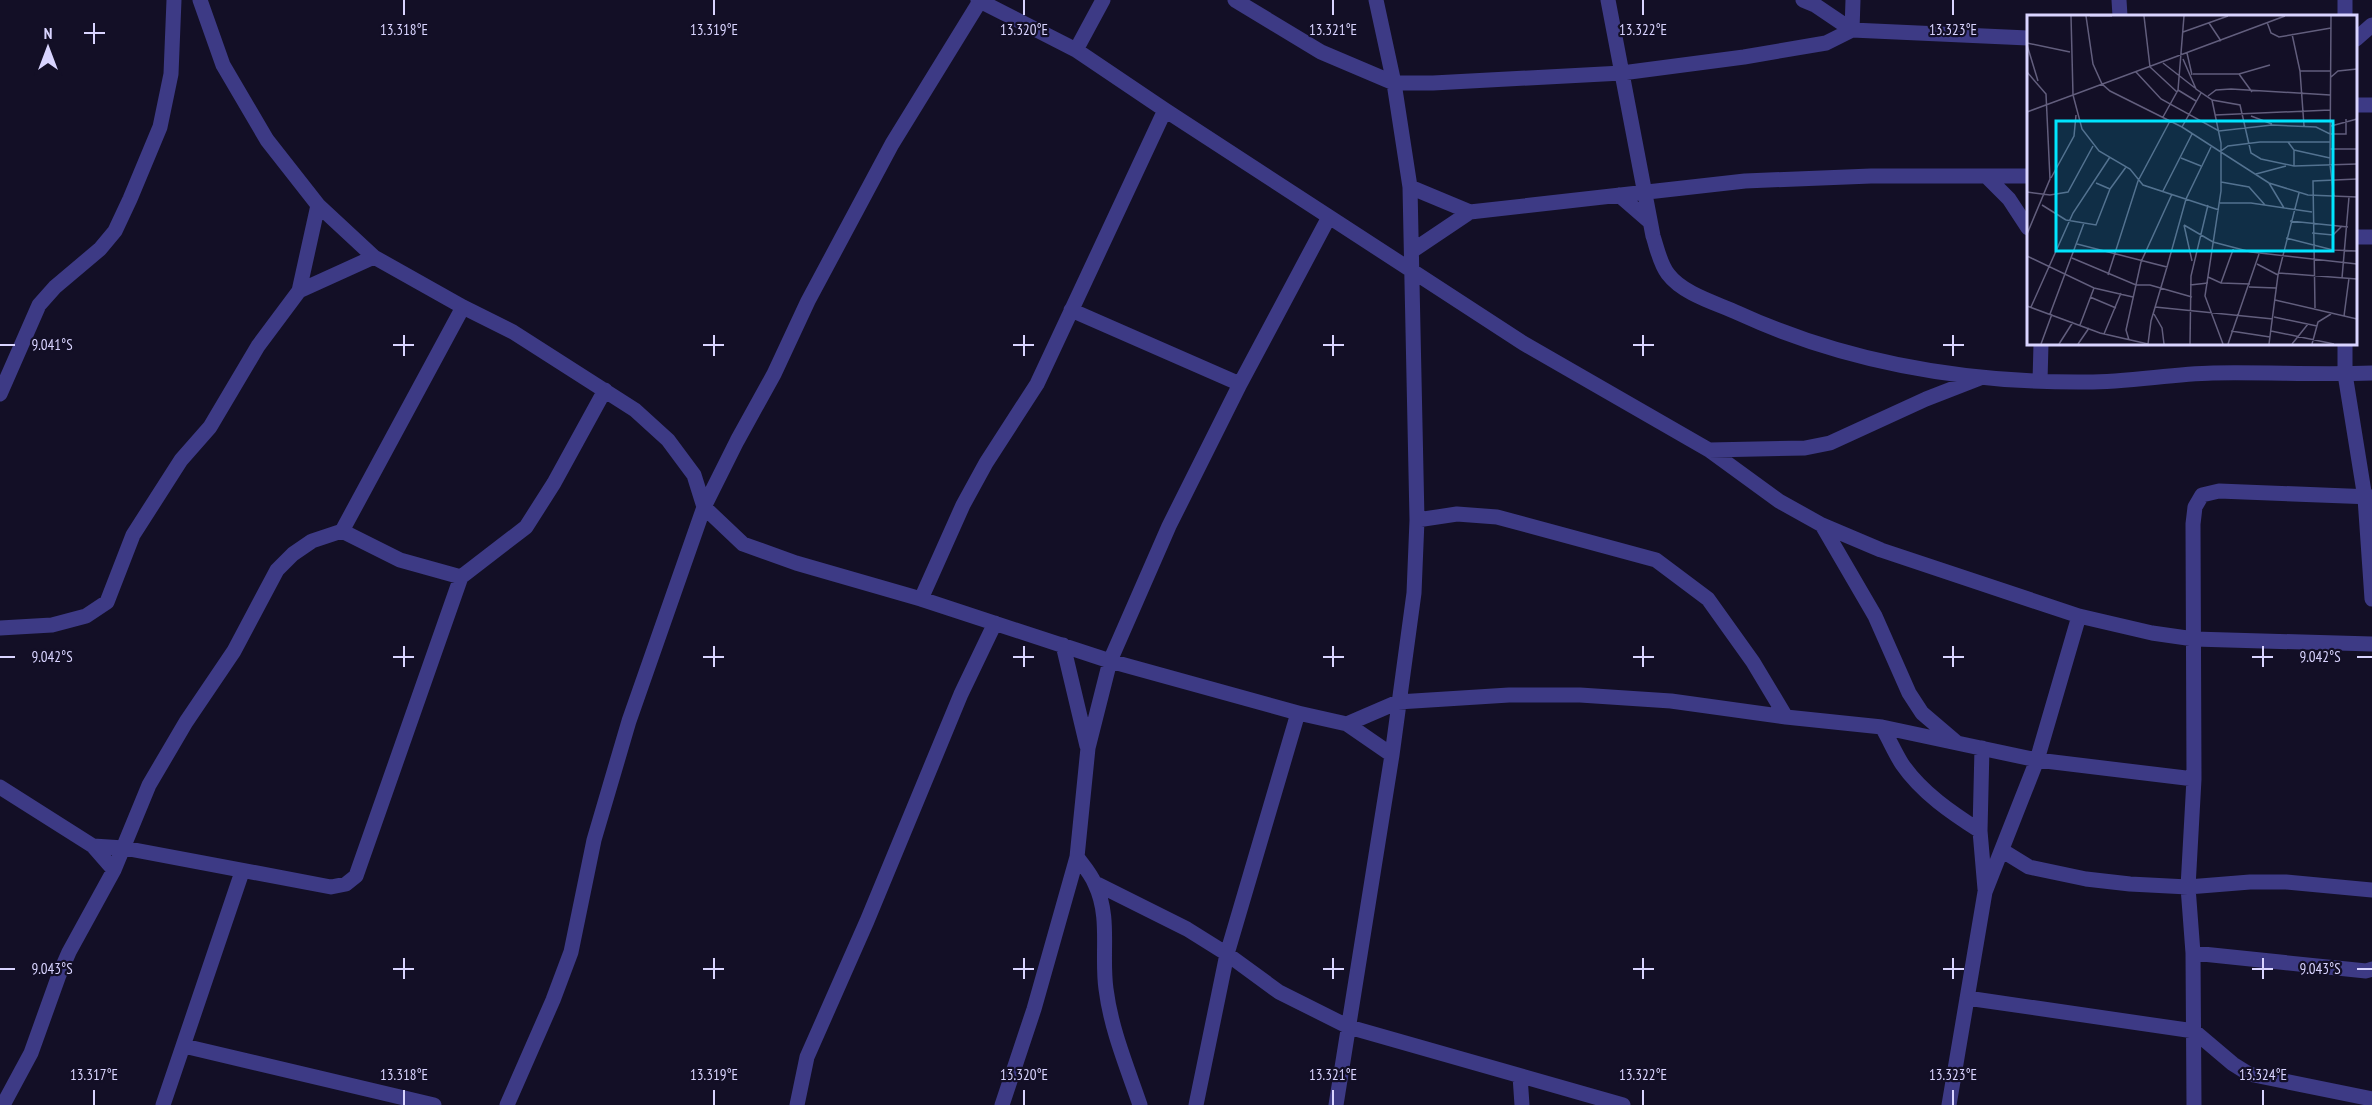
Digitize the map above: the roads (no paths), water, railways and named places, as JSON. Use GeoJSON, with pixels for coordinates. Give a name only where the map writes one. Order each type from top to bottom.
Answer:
{"type":"FeatureCollection","features":[{"type":"Feature","properties":{"kind":"street"},"geometry":{"type":"LineString","coordinates":[[0,394],[39,305],[55,286],[100,249],[115,231],[130,199],[160,127],[171,74],[174,0]]}},
{"type":"Feature","properties":{"kind":"street"},"geometry":{"type":"LineString","coordinates":[[200,0],[223,65],[267,140],[318,206],[374,257],[513,332],[635,410],[668,440],[694,475],[704,507],[743,544],[796,563],[921,599],[1110,661],[1298,713],[1347,724],[1392,755]]}},
{"type":"Feature","properties":{"kind":"street"},"geometry":{"type":"LineString","coordinates":[[1076,50],[1103,0]]}},
{"type":"Feature","properties":{"kind":"street"},"geometry":{"type":"LineString","coordinates":[[1235,0],[1321,52],[1394,83],[1622,73],[1744,57],[1826,43],[1852,30]]}},
{"type":"Feature","properties":{"kind":"street"},"geometry":{"type":"LineString","coordinates":[[1336,1105],[1392,755],[1414,593],[1417,520],[1410,187],[1394,83],[1376,0]]}},
{"type":"Feature","properties":{"kind":"street"},"geometry":{"type":"LineString","coordinates":[[1608,0],[1649,221],[1666,272],[1674,281],[1692,292],[1755,321],[1853,355],[1880,362],[1982,377],[2040,381],[2118,381],[2212,373],[2372,373]]}},
{"type":"Feature","properties":{"kind":"street"},"geometry":{"type":"LineString","coordinates":[[1803,0],[1852,30],[2027,38]]}},
{"type":"Feature","properties":{"kind":"street"},"geometry":{"type":"LineString","coordinates":[[1852,30],[1853,0]]}},
{"type":"Feature","properties":{"kind":"street"},"geometry":{"type":"LineString","coordinates":[[2119,0],[2120,15]]}},
{"type":"Feature","properties":{"kind":"street"},"geometry":{"type":"LineString","coordinates":[[507,1105],[553,1000],[571,952],[594,840],[629,721],[704,507],[774,374],[808,301],[892,144],[979,1],[1076,50],[1523,343],[1709,450],[1779,501],[1822,525],[1881,550],[2079,616],[2152,633],[2194,639],[2372,644]]}},
{"type":"Feature","properties":{"kind":"street"},"geometry":{"type":"LineString","coordinates":[[2357,37],[2372,25]]}},
{"type":"Feature","properties":{"kind":"street"},"geometry":{"type":"LineString","coordinates":[[921,599],[963,505],[986,463],[1037,384],[1165,110]]}},
{"type":"Feature","properties":{"kind":"street"},"geometry":{"type":"LineString","coordinates":[[1986,176],[2009,199],[2027,226]]}},
{"type":"Feature","properties":{"kind":"street"},"geometry":{"type":"LineString","coordinates":[[1412,251],[1470,212],[1746,181],[2027,176]]}},
{"type":"Feature","properties":{"kind":"street"},"geometry":{"type":"LineString","coordinates":[[1410,187],[1470,212]]}},
{"type":"Feature","properties":{"kind":"street"},"geometry":{"type":"LineString","coordinates":[[1619,195],[1649,221]]}},
{"type":"Feature","properties":{"kind":"street"},"geometry":{"type":"LineString","coordinates":[[0,628],[52,625],[86,616],[107,602],[133,535],[181,460],[210,427],[258,346],[299,291],[318,206]]}},
{"type":"Feature","properties":{"kind":"street"},"geometry":{"type":"LineString","coordinates":[[1002,1105],[1034,1009],[1077,857],[1088,748],[1110,661],[1169,526],[1240,384],[1329,217]]}},
{"type":"Feature","properties":{"kind":"street"},"geometry":{"type":"LineString","coordinates":[[299,291],[374,257]]}},
{"type":"Feature","properties":{"kind":"street"},"geometry":{"type":"LineString","coordinates":[[3,1105],[31,1053],[69,952],[114,870],[149,785],[186,722],[234,651],[277,570],[293,554],[312,541],[342,531],[463,307]]}},
{"type":"Feature","properties":{"kind":"street"},"geometry":{"type":"LineString","coordinates":[[1071,310],[1240,384]]}},
{"type":"Feature","properties":{"kind":"street"},"geometry":{"type":"LineString","coordinates":[[2040,381],[2041,345]]}},
{"type":"Feature","properties":{"kind":"street"},"geometry":{"type":"LineString","coordinates":[[2345,345],[2345,374],[2368,497],[2372,600]]}},
{"type":"Feature","properties":{"kind":"street"},"geometry":{"type":"LineString","coordinates":[[1709,450],[1805,448],[1830,443],[1926,399],[1982,377]]}},
{"type":"Feature","properties":{"kind":"street"},"geometry":{"type":"LineString","coordinates":[[93,846],[124,848],[331,887],[346,884],[356,876],[461,577],[526,527],[554,483],[605,390]]}},
{"type":"Feature","properties":{"kind":"street"},"geometry":{"type":"LineString","coordinates":[[2194,1105],[2193,953],[2188,887],[2194,779],[2193,524],[2195,507],[2202,495],[2219,491],[2368,497]]}},
{"type":"Feature","properties":{"kind":"street"},"geometry":{"type":"LineString","coordinates":[[1417,520],[1457,514],[1497,517],[1656,560],[1708,598],[1753,662],[1786,717]]}},
{"type":"Feature","properties":{"kind":"street"},"geometry":{"type":"LineString","coordinates":[[1822,525],[1875,616],[1909,693],[1922,713],[1957,743]]}},
{"type":"Feature","properties":{"kind":"street"},"geometry":{"type":"LineString","coordinates":[[342,531],[400,560],[461,577]]}},
{"type":"Feature","properties":{"kind":"street"},"geometry":{"type":"LineString","coordinates":[[1948,1105],[1985,892],[2037,760],[2079,616]]}},
{"type":"Feature","properties":{"kind":"street"},"geometry":{"type":"LineString","coordinates":[[798,1105],[807,1057],[867,921],[961,694],[995,623]]}},
{"type":"Feature","properties":{"kind":"street"},"geometry":{"type":"LineString","coordinates":[[1063,645],[1088,748]]}},
{"type":"Feature","properties":{"kind":"street"},"geometry":{"type":"LineString","coordinates":[[1347,724],[1398,702],[1509,695],[1580,695],[1671,701],[1786,717],[1882,727],[2037,760],[2194,779]]}},
{"type":"Feature","properties":{"kind":"street"},"geometry":{"type":"LineString","coordinates":[[1196,1105],[1227,954],[1298,713]]}},
{"type":"Feature","properties":{"kind":"street"},"geometry":{"type":"LineString","coordinates":[[1882,727],[1901,763],[1915,781],[1954,814],[1980,831]]}},
{"type":"Feature","properties":{"kind":"street"},"geometry":{"type":"LineString","coordinates":[[1982,748],[1980,831],[1985,892]]}},
{"type":"Feature","properties":{"kind":"street"},"geometry":{"type":"LineString","coordinates":[[0,787],[93,846],[114,870]]}},
{"type":"Feature","properties":{"kind":"street"},"geometry":{"type":"LineString","coordinates":[[2003,851],[2029,867],[2086,879],[2188,887],[2250,882],[2286,882],[2372,890]]}},
{"type":"Feature","properties":{"kind":"street"},"geometry":{"type":"LineString","coordinates":[[1077,857],[1095,883],[1104,919],[1106,987],[1109,1007],[1140,1105]]}},
{"type":"Feature","properties":{"kind":"street"},"geometry":{"type":"LineString","coordinates":[[163,1105],[242,872]]}},
{"type":"Feature","properties":{"kind":"street"},"geometry":{"type":"LineString","coordinates":[[1095,883],[1158,913],[1227,954],[1279,992],[1349,1027],[1623,1105]]}},
{"type":"Feature","properties":{"kind":"street"},"geometry":{"type":"LineString","coordinates":[[2193,953],[2366,971],[2372,969]]}},
{"type":"Feature","properties":{"kind":"street"},"geometry":{"type":"LineString","coordinates":[[1967,998],[2194,1030],[2233,1064],[2249,1074],[2372,1099]]}},
{"type":"Feature","properties":{"kind":"street"},"geometry":{"type":"LineString","coordinates":[[184,1046],[434,1105]]}},
{"type":"Feature","properties":{"kind":"street"},"geometry":{"type":"LineString","coordinates":[[1520,1076],[1522,1105]]}}]}
